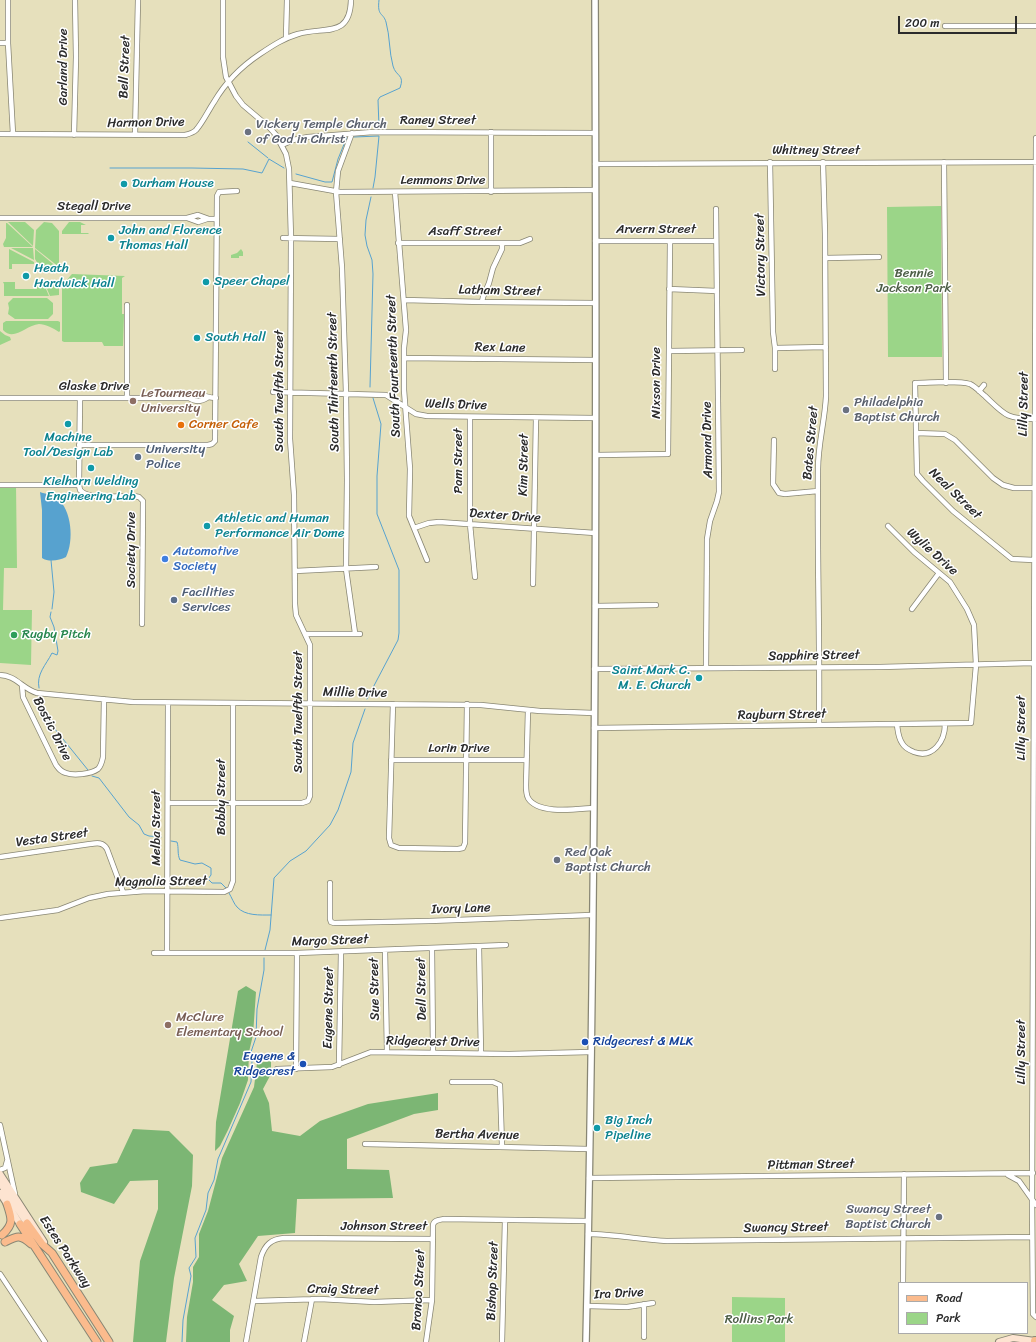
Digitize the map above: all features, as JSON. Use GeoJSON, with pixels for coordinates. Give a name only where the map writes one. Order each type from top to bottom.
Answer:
{"type":"FeatureCollection","features":[{"type":"Feature","properties":{"kind":"main road","name":"Estes Parkway"},"geometry":{"type":"LineString","coordinates":[[0,1174],[109,1342]]}},
{"type":"Feature","properties":{"kind":"main road"},"geometry":{"type":"LineString","coordinates":[[0,1183],[24,1225],[52,1253]]}},
{"type":"Feature","properties":{"kind":"main road","name":"Estes Parkway"},"geometry":{"type":"LineString","coordinates":[[0,1193],[24,1225],[36,1248],[97,1342]]}},
{"type":"Feature","properties":{"kind":"main road"},"geometry":{"type":"LineString","coordinates":[[2,1240],[10,1227],[11,1221],[7,1204]]}},
{"type":"Feature","properties":{"kind":"main road"},"geometry":{"type":"LineString","coordinates":[[2,1240],[24,1225]]}},
{"type":"Feature","properties":{"kind":"main road"},"geometry":{"type":"LineString","coordinates":[[2,1240],[22,1237],[36,1248]]}},
{"type":"Feature","properties":{"kind":"main road"},"geometry":{"type":"LineString","coordinates":[[999,1342],[1013,1338],[1036,1341]]}},
{"type":"Feature","properties":{"kind":"street"},"geometry":{"type":"LineString","coordinates":[[8,0],[8,43],[13,134]]}},
{"type":"Feature","properties":{"kind":"street","name":"Garland Drive"},"geometry":{"type":"LineString","coordinates":[[74,135],[76,56],[75,0]]}},
{"type":"Feature","properties":{"kind":"street","name":"Bell Street"},"geometry":{"type":"LineString","coordinates":[[135,135],[138,0]]}},
{"type":"Feature","properties":{"kind":"street","name":"South Twelfth Street"},"geometry":{"type":"LineString","coordinates":[[224,0],[222,57],[224,70],[229,83],[243,105],[269,127],[282,145],[288,161],[291,238],[290,439],[294,488],[294,571],[296,615],[310,645],[310,796],[308,801],[302,803],[233,803]]}},
{"type":"Feature","properties":{"kind":"street"},"geometry":{"type":"LineString","coordinates":[[286,38],[287,0]]}},
{"type":"Feature","properties":{"kind":"street","name":"Harmon Drive"},"geometry":{"type":"LineString","coordinates":[[0,134],[185,135],[194,132],[219,94],[252,60],[286,38],[302,33],[329,30],[340,26],[348,18],[350,11],[350,0]]}},
{"type":"Feature","properties":{"kind":"street"},"geometry":{"type":"LineString","coordinates":[[586,1342],[591,1052],[595,606],[595,0]]}},
{"type":"Feature","properties":{"kind":"street"},"geometry":{"type":"LineString","coordinates":[[945,26],[1036,26]]}},
{"type":"Feature","properties":{"kind":"street"},"geometry":{"type":"LineString","coordinates":[[0,43],[8,43]]}},
{"type":"Feature","properties":{"kind":"street"},"geometry":{"type":"LineString","coordinates":[[490,192],[491,132]]}},
{"type":"Feature","properties":{"kind":"street","name":"Raney Street"},"geometry":{"type":"LineString","coordinates":[[282,145],[305,137],[352,133],[595,133]]}},
{"type":"Feature","properties":{"kind":"street","name":"South Thirteenth Street"},"geometry":{"type":"LineString","coordinates":[[305,634],[358,633],[346,569],[346,394],[340,239],[336,192],[338,171],[352,133]]}},
{"type":"Feature","properties":{"kind":"street","name":"Lilly Street"},"geometry":{"type":"LineString","coordinates":[[1036,138],[1032,1199],[1033,1314],[1036,1317]]}},
{"type":"Feature","properties":{"kind":"street","name":"Whitney Street"},"geometry":{"type":"LineString","coordinates":[[596,164],[770,162],[1036,162]]}},
{"type":"Feature","properties":{"kind":"street","name":"Victory Street"},"geometry":{"type":"LineString","coordinates":[[770,162],[775,369]]}},
{"type":"Feature","properties":{"kind":"street","name":"Bates Street"},"geometry":{"type":"LineString","coordinates":[[819,725],[820,667],[818,491],[819,456],[825,414],[826,347],[823,162]]}},
{"type":"Feature","properties":{"kind":"street"},"geometry":{"type":"LineString","coordinates":[[944,162],[946,383],[966,383],[974,386],[1004,414],[1017,419],[1035,419]]}},
{"type":"Feature","properties":{"kind":"street","name":"Lemmons Drive"},"geometry":{"type":"LineString","coordinates":[[290,183],[336,192],[596,190]]}},
{"type":"Feature","properties":{"kind":"street"},"geometry":{"type":"LineString","coordinates":[[79,445],[212,444],[215,442],[218,193],[220,191],[237,191]]}},
{"type":"Feature","properties":{"kind":"street","name":"South Fourteenth Street"},"geometry":{"type":"LineString","coordinates":[[395,192],[406,330],[404,390],[410,469],[409,516],[427,560]]}},
{"type":"Feature","properties":{"kind":"street","name":"Armond Drive"},"geometry":{"type":"LineString","coordinates":[[706,668],[707,539],[710,521],[718,501],[719,492],[716,209]]}},
{"type":"Feature","properties":{"kind":"street","name":"Stegall Drive"},"geometry":{"type":"LineString","coordinates":[[0,218],[188,218],[198,215],[209,219]]}},
{"type":"Feature","properties":{"kind":"street","name":"Stegall Drive"},"geometry":{"type":"LineString","coordinates":[[188,218],[198,222],[209,219],[217,219]]}},
{"type":"Feature","properties":{"kind":"street"},"geometry":{"type":"LineString","coordinates":[[284,238],[340,239]]}},
{"type":"Feature","properties":{"kind":"street","name":"Asaff Street"},"geometry":{"type":"LineString","coordinates":[[398,243],[521,243],[530,239]]}},
{"type":"Feature","properties":{"kind":"street","name":"Arvern Street"},"geometry":{"type":"LineString","coordinates":[[596,241],[716,241]]}},
{"type":"Feature","properties":{"kind":"street","name":"Nixson Drive"},"geometry":{"type":"LineString","coordinates":[[596,455],[668,454],[670,241]]}},
{"type":"Feature","properties":{"kind":"street"},"geometry":{"type":"LineString","coordinates":[[482,302],[494,266],[502,249],[502,243]]}},
{"type":"Feature","properties":{"kind":"street"},"geometry":{"type":"LineString","coordinates":[[825,258],[879,257]]}},
{"type":"Feature","properties":{"kind":"street"},"geometry":{"type":"LineString","coordinates":[[669,289],[717,292]]}},
{"type":"Feature","properties":{"kind":"street","name":"Latham Street"},"geometry":{"type":"LineString","coordinates":[[404,300],[595,303]]}},
{"type":"Feature","properties":{"kind":"street"},"geometry":{"type":"LineString","coordinates":[[127,398],[128,305]]}},
{"type":"Feature","properties":{"kind":"street"},"geometry":{"type":"LineString","coordinates":[[775,348],[826,347]]}},
{"type":"Feature","properties":{"kind":"street"},"geometry":{"type":"LineString","coordinates":[[668,351],[742,350]]}},
{"type":"Feature","properties":{"kind":"street","name":"Rex Lane"},"geometry":{"type":"LineString","coordinates":[[404,358],[595,360]]}},
{"type":"Feature","properties":{"kind":"street","name":"Neal Street"},"geometry":{"type":"LineString","coordinates":[[946,383],[915,383],[918,474],[953,511],[1012,559],[1034,560]]}},
{"type":"Feature","properties":{"kind":"street"},"geometry":{"type":"LineString","coordinates":[[979,391],[984,386]]}},
{"type":"Feature","properties":{"kind":"street","name":"Wells Drive"},"geometry":{"type":"LineString","coordinates":[[273,392],[386,395],[416,414],[428,416],[595,418]]}},
{"type":"Feature","properties":{"kind":"street","name":"Glaske Drive"},"geometry":{"type":"LineString","coordinates":[[0,398],[189,398],[196,401],[201,401],[207,398],[216,398]]}},
{"type":"Feature","properties":{"kind":"street"},"geometry":{"type":"LineString","coordinates":[[0,485],[79,485],[80,398]]}},
{"type":"Feature","properties":{"kind":"street","name":"Pam Street"},"geometry":{"type":"LineString","coordinates":[[470,417],[470,524],[475,577]]}},
{"type":"Feature","properties":{"kind":"street","name":"Kim Street"},"geometry":{"type":"LineString","coordinates":[[533,584],[536,418]]}},
{"type":"Feature","properties":{"kind":"street"},"geometry":{"type":"LineString","coordinates":[[916,433],[945,434],[954,440],[993,478],[1003,485],[1014,488],[1034,488]]}},
{"type":"Feature","properties":{"kind":"street"},"geometry":{"type":"LineString","coordinates":[[774,440],[773,484],[779,493],[784,494],[818,491]]}},
{"type":"Feature","properties":{"kind":"street","name":"Society Drive"},"geometry":{"type":"LineString","coordinates":[[79,485],[80,490],[85,494],[95,496],[134,496],[139,497],[142,500],[142,624]]}},
{"type":"Feature","properties":{"kind":"street","name":"Dexter Drive"},"geometry":{"type":"LineString","coordinates":[[414,528],[429,522],[595,533]]}},
{"type":"Feature","properties":{"kind":"street","name":"Wylie Drive"},"geometry":{"type":"LineString","coordinates":[[888,526],[914,552],[950,582],[967,609],[974,624],[976,665],[971,723]]}},
{"type":"Feature","properties":{"kind":"street"},"geometry":{"type":"LineString","coordinates":[[294,571],[376,567]]}},
{"type":"Feature","properties":{"kind":"street"},"geometry":{"type":"LineString","coordinates":[[912,609],[939,573]]}},
{"type":"Feature","properties":{"kind":"street"},"geometry":{"type":"LineString","coordinates":[[595,606],[656,605]]}},
{"type":"Feature","properties":{"kind":"street","name":"Sapphire Street"},"geometry":{"type":"LineString","coordinates":[[594,669],[976,665],[1033,663]]}},
{"type":"Feature","properties":{"kind":"street","name":"Bostic Drive"},"geometry":{"type":"LineString","coordinates":[[0,675],[9,676],[22,685],[23,697],[56,765],[62,771],[69,774],[91,772],[98,769],[102,764],[104,699]]}},
{"type":"Feature","properties":{"kind":"street","name":"Millie Drive"},"geometry":{"type":"LineString","coordinates":[[22,685],[37,693],[133,702],[467,704],[493,705],[528,710],[594,713]]}},
{"type":"Feature","properties":{"kind":"street","name":"Melba Street"},"geometry":{"type":"LineString","coordinates":[[167,954],[168,703]]}},
{"type":"Feature","properties":{"kind":"street","name":"Bobby Street"},"geometry":{"type":"LineString","coordinates":[[230,889],[234,881],[232,703]]}},
{"type":"Feature","properties":{"kind":"street"},"geometry":{"type":"LineString","coordinates":[[393,704],[389,838],[391,845],[399,848],[443,849],[458,849],[464,847],[465,842],[467,704]]}},
{"type":"Feature","properties":{"kind":"street"},"geometry":{"type":"LineString","coordinates":[[528,710],[526,791],[529,799],[538,805],[555,810],[593,808]]}},
{"type":"Feature","properties":{"kind":"street","name":"Rayburn Street"},"geometry":{"type":"LineString","coordinates":[[594,728],[971,723]]}},
{"type":"Feature","properties":{"kind":"street"},"geometry":{"type":"LineString","coordinates":[[897,725],[899,738],[904,747],[919,754],[930,752],[939,746],[944,736],[945,724]]}},
{"type":"Feature","properties":{"kind":"street","name":"Lorin Drive"},"geometry":{"type":"LineString","coordinates":[[391,760],[526,760]]}},
{"type":"Feature","properties":{"kind":"street"},"geometry":{"type":"LineString","coordinates":[[168,802],[233,803]]}},
{"type":"Feature","properties":{"kind":"street","name":"Vesta Street"},"geometry":{"type":"LineString","coordinates":[[0,857],[100,843],[107,849],[118,874],[123,892]]}},
{"type":"Feature","properties":{"kind":"street","name":"Ivory Lane"},"geometry":{"type":"LineString","coordinates":[[330,883],[331,922],[335,923],[592,915]]}},
{"type":"Feature","properties":{"kind":"street","name":"Magnolia Street"},"geometry":{"type":"LineString","coordinates":[[0,918],[55,911],[98,896],[123,892],[168,890],[224,892],[230,889]]}},
{"type":"Feature","properties":{"kind":"street"},"geometry":{"type":"LineString","coordinates":[[479,946],[480,1054]]}},
{"type":"Feature","properties":{"kind":"street","name":"Margo Street"},"geometry":{"type":"LineString","coordinates":[[154,954],[297,953],[506,946]]}},
{"type":"Feature","properties":{"kind":"street","name":"Dell Street"},"geometry":{"type":"LineString","coordinates":[[432,949],[433,1053]]}},
{"type":"Feature","properties":{"kind":"street","name":"Sue Street"},"geometry":{"type":"LineString","coordinates":[[385,950],[387,1052]]}},
{"type":"Feature","properties":{"kind":"street","name":"Eugene Street"},"geometry":{"type":"LineString","coordinates":[[339,1065],[341,952]]}},
{"type":"Feature","properties":{"kind":"street"},"geometry":{"type":"LineString","coordinates":[[296,1069],[297,953]]}},
{"type":"Feature","properties":{"kind":"street","name":"Ridgecrest Drive"},"geometry":{"type":"LineString","coordinates":[[277,1068],[323,1068],[339,1065],[368,1053],[387,1052],[480,1054],[591,1052]]}},
{"type":"Feature","properties":{"kind":"street"},"geometry":{"type":"LineString","coordinates":[[452,1082],[493,1082],[500,1085],[502,1146]]}},
{"type":"Feature","properties":{"kind":"street"},"geometry":{"type":"LineString","coordinates":[[0,1126],[13,1190],[19,1203]]}},
{"type":"Feature","properties":{"kind":"street","name":"Bertha Avenue"},"geometry":{"type":"LineString","coordinates":[[365,1144],[589,1149]]}},
{"type":"Feature","properties":{"kind":"street"},"geometry":{"type":"LineString","coordinates":[[0,1170],[5,1168],[7,1159]]}},
{"type":"Feature","properties":{"kind":"street","name":"Pittman Street"},"geometry":{"type":"LineString","coordinates":[[589,1178],[1033,1173]]}},
{"type":"Feature","properties":{"kind":"street"},"geometry":{"type":"LineString","coordinates":[[903,1282],[904,1174]]}},
{"type":"Feature","properties":{"kind":"street"},"geometry":{"type":"LineString","coordinates":[[1004,1174],[1012,1176],[1019,1181],[1036,1205]]}},
{"type":"Feature","properties":{"kind":"street","name":"Johnson Street"},"geometry":{"type":"LineString","coordinates":[[246,1342],[263,1251],[268,1244],[277,1239],[433,1239],[433,1224],[439,1220],[588,1221]]}},
{"type":"Feature","properties":{"kind":"street","name":"Bishop Street"},"geometry":{"type":"LineString","coordinates":[[502,1342],[505,1220]]}},
{"type":"Feature","properties":{"kind":"street","name":"Swancy Street"},"geometry":{"type":"LineString","coordinates":[[588,1234],[606,1234],[648,1240],[1032,1237]]}},
{"type":"Feature","properties":{"kind":"street","name":"Bronco Street"},"geometry":{"type":"LineString","coordinates":[[426,1342],[432,1300],[433,1239]]}},
{"type":"Feature","properties":{"kind":"street"},"geometry":{"type":"LineString","coordinates":[[0,1274],[45,1342]]}},
{"type":"Feature","properties":{"kind":"street"},"geometry":{"type":"LineString","coordinates":[[304,1342],[312,1299]]}},
{"type":"Feature","properties":{"kind":"street","name":"Craig Street"},"geometry":{"type":"LineString","coordinates":[[254,1301],[312,1299],[374,1302],[432,1300]]}},
{"type":"Feature","properties":{"kind":"street","name":"Ira Drive"},"geometry":{"type":"LineString","coordinates":[[587,1306],[625,1307],[653,1303]]}},
{"type":"Feature","properties":{"kind":"street"},"geometry":{"type":"LineString","coordinates":[[644,1304],[644,1337]]}},
{"type":"Feature","properties":{"kind":"green space","name":"Bennie Jackson Park"},"geometry":{"type":"Polygon","coordinates":[[[941,206],[942,357],[888,357],[887,207],[941,206]]]}},
{"type":"Feature","properties":{"kind":"green space"},"geometry":{"type":"Polygon","coordinates":[[[8,222],[25,222],[34,230],[33,246],[8,222]]]}},
{"type":"Feature","properties":{"kind":"green space"},"geometry":{"type":"Polygon","coordinates":[[[44,222],[52,223],[59,231],[59,267],[35,248],[36,230],[44,222]]]}},
{"type":"Feature","properties":{"kind":"green space"},"geometry":{"type":"Polygon","coordinates":[[[69,222],[80,222],[86,225],[81,225],[81,233],[89,234],[62,234],[62,231],[69,222]]]}},
{"type":"Feature","properties":{"kind":"green space"},"geometry":{"type":"Polygon","coordinates":[[[6,223],[33,247],[4,247],[3,244],[6,238],[6,223]]]}},
{"type":"Feature","properties":{"kind":"green space"},"geometry":{"type":"Polygon","coordinates":[[[11,248],[33,248],[34,260],[11,248]]]}},
{"type":"Feature","properties":{"kind":"green space"},"geometry":{"type":"Polygon","coordinates":[[[9,249],[34,262],[34,264],[12,264],[12,269],[9,269],[9,249]]]}},
{"type":"Feature","properties":{"kind":"green space"},"geometry":{"type":"Polygon","coordinates":[[[35,249],[58,268],[41,269],[35,259],[35,249]]]}},
{"type":"Feature","properties":{"kind":"green space"},"geometry":{"type":"Polygon","coordinates":[[[241,249],[243,256],[239,256],[239,258],[231,258],[231,255],[237,253],[241,249]]]}},
{"type":"Feature","properties":{"kind":"green space"},"geometry":{"type":"Polygon","coordinates":[[[72,274],[125,276],[122,278],[122,314],[124,314],[123,346],[104,346],[102,342],[62,341],[62,281],[67,280],[72,274]]]}},
{"type":"Feature","properties":{"kind":"green space"},"geometry":{"type":"Polygon","coordinates":[[[3,282],[15,282],[15,289],[37,289],[37,282],[43,282],[49,296],[4,296],[3,282]]]}},
{"type":"Feature","properties":{"kind":"green space"},"geometry":{"type":"Polygon","coordinates":[[[44,282],[59,282],[59,295],[50,296],[44,282]]]}},
{"type":"Feature","properties":{"kind":"green space"},"geometry":{"type":"Polygon","coordinates":[[[13,298],[47,298],[53,303],[53,314],[48,319],[15,319],[8,314],[8,303],[13,298]]]}},
{"type":"Feature","properties":{"kind":"green space"},"geometry":{"type":"Polygon","coordinates":[[[6,321],[58,321],[60,322],[60,331],[59,332],[49,326],[39,324],[16,334],[11,334],[3,330],[3,323],[6,321]]]}},
{"type":"Feature","properties":{"kind":"green space"},"geometry":{"type":"Polygon","coordinates":[[[0,331],[10,337],[11,340],[0,345],[0,331]]]}},
{"type":"Feature","properties":{"kind":"green space"},"geometry":{"type":"Polygon","coordinates":[[[0,485],[16,485],[17,568],[4,568],[3,610],[32,610],[31,665],[0,663],[0,485]]]}},
{"type":"Feature","properties":{"kind":"green space"},"geometry":{"type":"Polygon","coordinates":[[[246,986],[256,992],[253,1035],[249,1052],[248,1080],[228,1130],[220,1146],[215,1151],[216,1122],[238,991],[246,986]]]}},
{"type":"Feature","properties":{"kind":"green space"},"geometry":{"type":"Polygon","coordinates":[[[271,1061],[271,1074],[263,1089],[269,1103],[272,1131],[300,1136],[320,1121],[368,1104],[438,1093],[438,1110],[414,1114],[347,1139],[347,1169],[389,1170],[393,1198],[297,1199],[295,1233],[258,1236],[239,1264],[247,1281],[224,1285],[212,1300],[234,1316],[230,1330],[230,1342],[186,1342],[187,1317],[193,1282],[193,1267],[199,1257],[199,1234],[208,1211],[222,1158],[254,1087],[257,1063],[271,1061]]]}},
{"type":"Feature","properties":{"kind":"green space"},"geometry":{"type":"Polygon","coordinates":[[[133,1129],[169,1131],[193,1155],[192,1186],[174,1278],[166,1342],[133,1342],[140,1261],[158,1209],[158,1180],[130,1181],[114,1204],[81,1192],[80,1183],[90,1167],[117,1163],[133,1129]]]}},
{"type":"Feature","properties":{"kind":"green space","name":"Rollins Park"},"geometry":{"type":"Polygon","coordinates":[[[732,1297],[785,1298],[785,1342],[732,1342],[732,1297]]]}},
{"type":"Feature","properties":{"kind":"water"},"geometry":{"type":"Polygon","coordinates":[[[40,492],[57,498],[66,510],[69,518],[71,534],[69,550],[66,557],[54,560],[42,558],[42,510],[40,492]]]}},
{"type":"Feature","properties":{"kind":"waterway"},"geometry":{"type":"LineString","coordinates":[[379,0],[379,9],[385,19],[387,27],[394,70],[401,78],[400,88],[380,97],[378,100],[379,127]]}},
{"type":"Feature","properties":{"kind":"waterway"},"geometry":{"type":"LineString","coordinates":[[354,137],[379,136],[373,188]]}},
{"type":"Feature","properties":{"kind":"waterway"},"geometry":{"type":"LineString","coordinates":[[296,174],[325,182],[332,182],[338,159],[347,137]]}},
{"type":"Feature","properties":{"kind":"waterway"},"geometry":{"type":"LineString","coordinates":[[248,142],[268,158]]}},
{"type":"Feature","properties":{"kind":"waterway"},"geometry":{"type":"LineString","coordinates":[[110,168],[243,169],[262,173],[269,159],[284,168]]}},
{"type":"Feature","properties":{"kind":"waterway"},"geometry":{"type":"LineString","coordinates":[[370,387],[373,274],[372,260],[365,235],[366,220],[371,197]]}},
{"type":"Feature","properties":{"kind":"waterway"},"geometry":{"type":"LineString","coordinates":[[367,699],[398,640],[399,633],[399,570],[377,514],[377,476],[381,424],[373,398]]}},
{"type":"Feature","properties":{"kind":"waterway"},"geometry":{"type":"LineString","coordinates":[[51,560],[54,592],[52,609]]}},
{"type":"Feature","properties":{"kind":"waterway"},"geometry":{"type":"LineString","coordinates":[[39,688],[38,683],[42,670],[52,653],[57,655],[58,651],[54,627],[50,617],[51,612]]}},
{"type":"Feature","properties":{"kind":"waterway"},"geometry":{"type":"LineString","coordinates":[[41,698],[46,718],[88,770]]}},
{"type":"Feature","properties":{"kind":"waterway"},"geometry":{"type":"LineString","coordinates":[[265,950],[270,930],[274,878],[290,861],[306,851],[330,825],[338,810],[351,772],[353,743],[365,709]]}},
{"type":"Feature","properties":{"kind":"waterway"},"geometry":{"type":"LineString","coordinates":[[92,776],[99,778],[129,817],[139,825],[144,834],[161,837]]}},
{"type":"Feature","properties":{"kind":"waterway"},"geometry":{"type":"LineString","coordinates":[[171,841],[177,842],[180,860],[195,864],[202,863],[211,868],[211,875],[208,879],[212,883],[221,883],[226,888]]}},
{"type":"Feature","properties":{"kind":"waterway"},"geometry":{"type":"LineString","coordinates":[[229,893],[240,910],[253,914],[271,915]]}},
{"type":"Feature","properties":{"kind":"waterway"},"geometry":{"type":"LineString","coordinates":[[182,1342],[183,1320],[191,1276],[189,1268],[196,1257],[195,1238],[206,1210],[208,1193],[214,1180],[218,1159],[251,1082],[251,1052],[256,1037],[257,1009],[264,970],[264,958]]}},
{"type":"Feature","properties":{"kind":"place","name":"Vickery Temple Church of God in Christ"},"geometry":{"type":"Point","coordinates":[248,132]}},
{"type":"Feature","properties":{"kind":"place","name":"Durham House"},"geometry":{"type":"Point","coordinates":[124,184]}},
{"type":"Feature","properties":{"kind":"place","name":"John and Florence Thomas Hall"},"geometry":{"type":"Point","coordinates":[111,238]}},
{"type":"Feature","properties":{"kind":"place","name":"Heath Hardwick Hall"},"geometry":{"type":"Point","coordinates":[26,276]}},
{"type":"Feature","properties":{"kind":"place","name":"Speer Chapel"},"geometry":{"type":"Point","coordinates":[206,282]}},
{"type":"Feature","properties":{"kind":"place","name":"South Hall"},"geometry":{"type":"Point","coordinates":[197,338]}},
{"type":"Feature","properties":{"kind":"place","name":"LeTourneau University"},"geometry":{"type":"Point","coordinates":[133,401]}},
{"type":"Feature","properties":{"kind":"place","name":"Philadelphia Baptist Church"},"geometry":{"type":"Point","coordinates":[846,410]}},
{"type":"Feature","properties":{"kind":"place","name":"Machine Tool/Design Lab"},"geometry":{"type":"Point","coordinates":[68,424]}},
{"type":"Feature","properties":{"kind":"place","name":"Corner Cafe"},"geometry":{"type":"Point","coordinates":[181,425]}},
{"type":"Feature","properties":{"kind":"place","name":"University Police"},"geometry":{"type":"Point","coordinates":[138,457]}},
{"type":"Feature","properties":{"kind":"place","name":"Kielhorn Welding Engineering Lab"},"geometry":{"type":"Point","coordinates":[91,468]}},
{"type":"Feature","properties":{"kind":"place","name":"Athletic and Human Performance Air Dome"},"geometry":{"type":"Point","coordinates":[207,526]}},
{"type":"Feature","properties":{"kind":"place","name":"Automotive Society"},"geometry":{"type":"Point","coordinates":[165,559]}},
{"type":"Feature","properties":{"kind":"place","name":"Facilities Services"},"geometry":{"type":"Point","coordinates":[174,600]}},
{"type":"Feature","properties":{"kind":"place","name":"Rugby Pitch"},"geometry":{"type":"Point","coordinates":[14,635]}},
{"type":"Feature","properties":{"kind":"place","name":"Saint Mark C. M. E. Church"},"geometry":{"type":"Point","coordinates":[699,678]}},
{"type":"Feature","properties":{"kind":"place","name":"Red Oak Baptist Church"},"geometry":{"type":"Point","coordinates":[557,860]}},
{"type":"Feature","properties":{"kind":"place","name":"McClure Elementary School"},"geometry":{"type":"Point","coordinates":[168,1025]}},
{"type":"Feature","properties":{"kind":"place","name":"Ridgecrest & MLK"},"geometry":{"type":"Point","coordinates":[585,1042]}},
{"type":"Feature","properties":{"kind":"place","name":"Eugene & Ridgecrest"},"geometry":{"type":"Point","coordinates":[303,1064]}},
{"type":"Feature","properties":{"kind":"place","name":"Big Inch Pipeline"},"geometry":{"type":"Point","coordinates":[597,1128]}},
{"type":"Feature","properties":{"kind":"place","name":"Swancy Street Baptist Church"},"geometry":{"type":"Point","coordinates":[939,1217]}}]}
